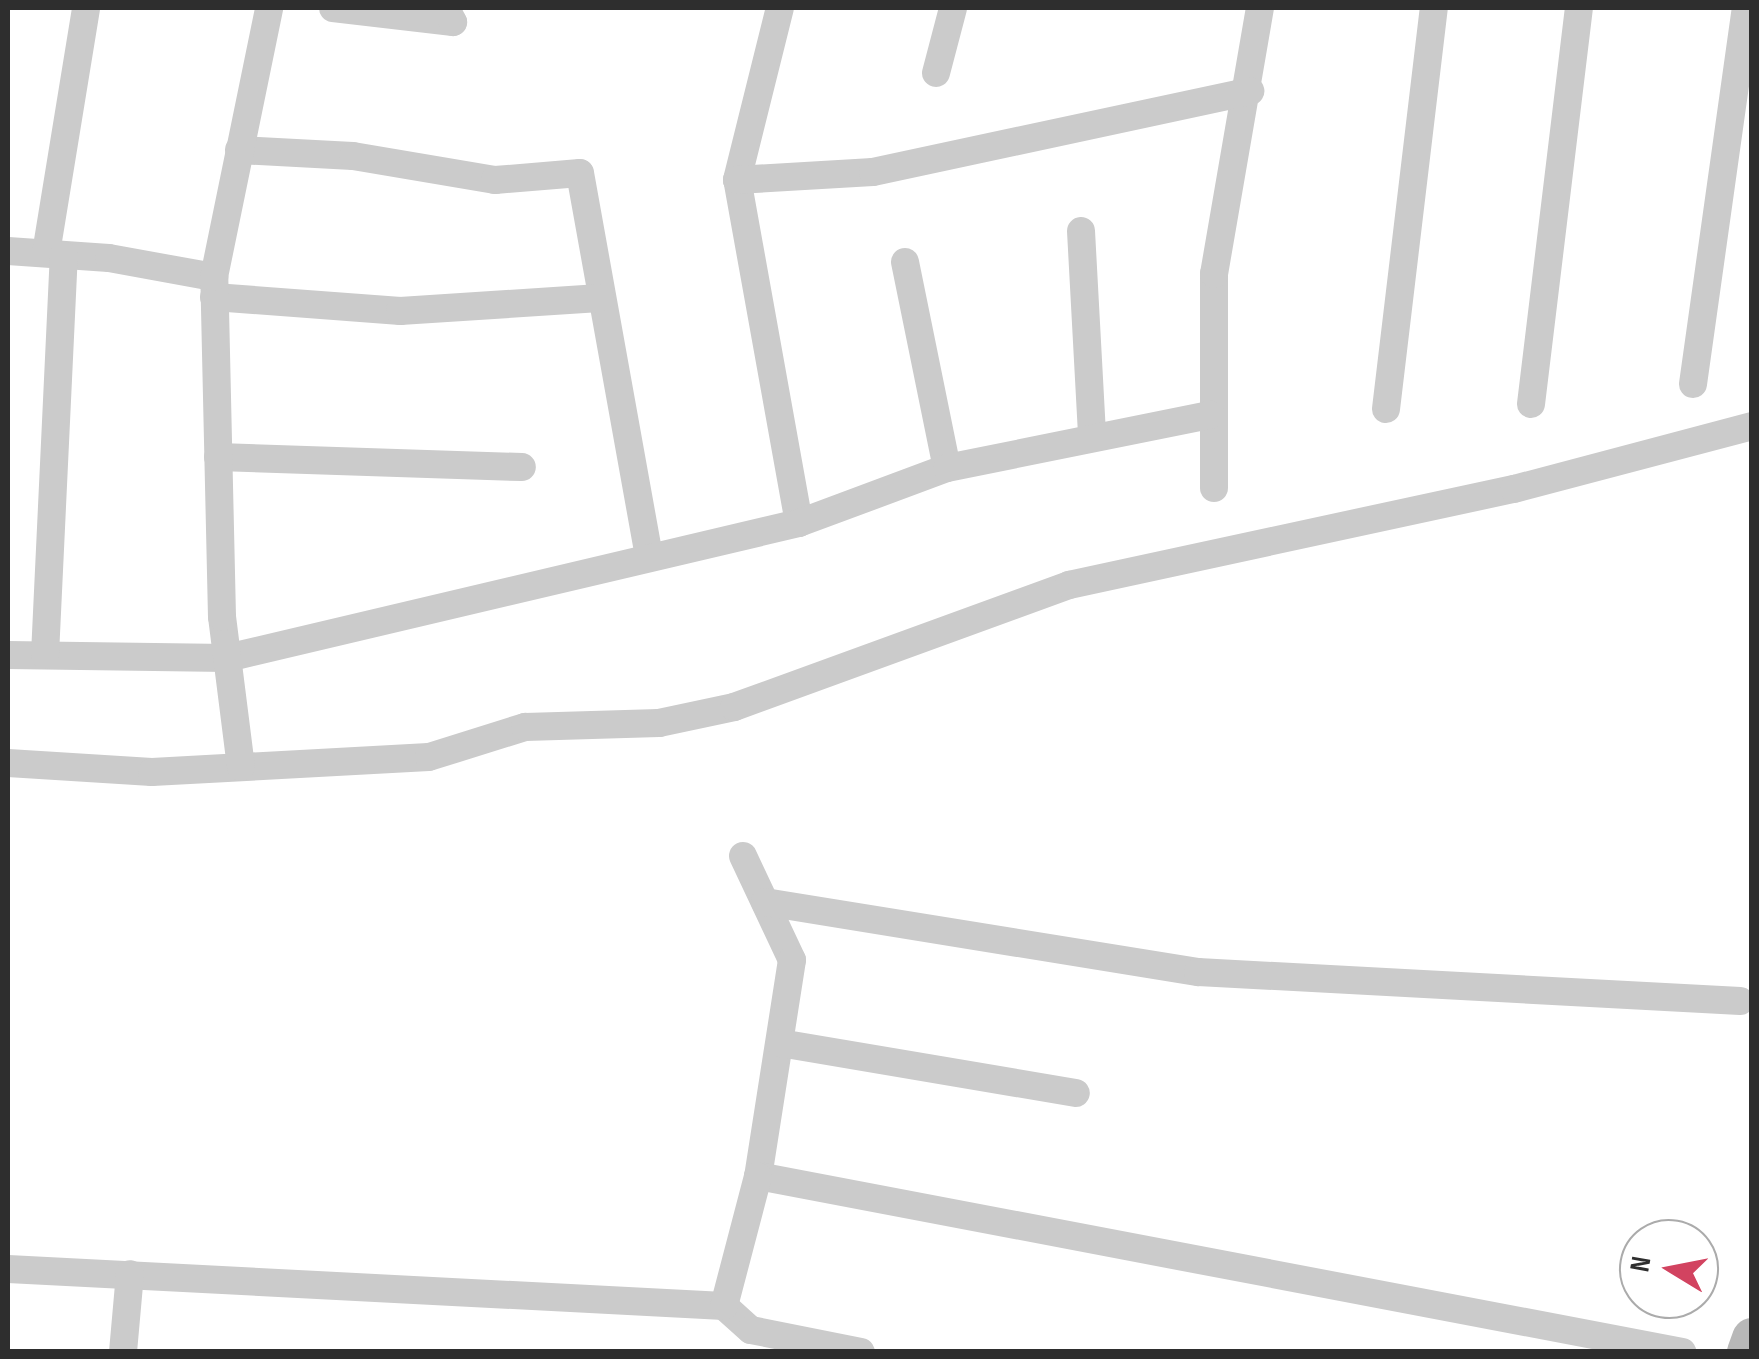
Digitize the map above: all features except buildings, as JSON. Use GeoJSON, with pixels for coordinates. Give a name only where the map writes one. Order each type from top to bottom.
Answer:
{"type":"FeatureCollection","features":[{"type":"Feature","properties":{"kind":"street"},"geometry":{"type":"LineString","coordinates":[[45,655],[55,254],[86,8]]}},
{"type":"Feature","properties":{"kind":"street"},"geometry":{"type":"LineString","coordinates":[[241,767],[227,658],[214,287],[270,8]]}},
{"type":"Feature","properties":{"kind":"street"},"geometry":{"type":"LineString","coordinates":[[334,8],[453,22],[446,8]]}},
{"type":"Feature","properties":{"kind":"street"},"geometry":{"type":"LineString","coordinates":[[780,8],[737,180],[799,523]]}},
{"type":"Feature","properties":{"kind":"street"},"geometry":{"type":"LineString","coordinates":[[936,74],[953,8]]}},
{"type":"Feature","properties":{"kind":"street"},"geometry":{"type":"LineString","coordinates":[[1214,488],[1214,274],[1250,91],[1260,8]]}},
{"type":"Feature","properties":{"kind":"street"},"geometry":{"type":"LineString","coordinates":[[1386,409],[1434,8]]}},
{"type":"Feature","properties":{"kind":"street"},"geometry":{"type":"LineString","coordinates":[[1531,404],[1579,8]]}},
{"type":"Feature","properties":{"kind":"street"},"geometry":{"type":"LineString","coordinates":[[1693,384],[1746,8]]}},
{"type":"Feature","properties":{"kind":"street"},"geometry":{"type":"LineString","coordinates":[[737,180],[873,172],[1250,91]]}},
{"type":"Feature","properties":{"kind":"street"},"geometry":{"type":"LineString","coordinates":[[239,150],[353,156],[496,180],[580,173],[649,558]]}},
{"type":"Feature","properties":{"kind":"street"},"geometry":{"type":"LineString","coordinates":[[1081,230],[1092,434]]}},
{"type":"Feature","properties":{"kind":"street"},"geometry":{"type":"LineString","coordinates":[[8,251],[55,254],[214,287],[400,311],[600,298]]}},
{"type":"Feature","properties":{"kind":"street"},"geometry":{"type":"LineString","coordinates":[[905,262],[948,468]]}},
{"type":"Feature","properties":{"kind":"street"},"geometry":{"type":"LineString","coordinates":[[8,655],[227,658],[799,523],[948,468],[1092,434],[1211,415]]}},
{"type":"Feature","properties":{"kind":"street"},"geometry":{"type":"LineString","coordinates":[[8,762],[152,772],[429,757],[524,728],[659,722],[734,707],[1069,585],[1514,489],[1752,426]]}},
{"type":"Feature","properties":{"kind":"street"},"geometry":{"type":"LineString","coordinates":[[218,458],[522,467]]}},
{"type":"Feature","properties":{"kind":"street"},"geometry":{"type":"LineString","coordinates":[[724,1306],[758,1176],[792,960],[743,856]]}},
{"type":"Feature","properties":{"kind":"street"},"geometry":{"type":"LineString","coordinates":[[764,902],[1198,972],[1740,1001]]}},
{"type":"Feature","properties":{"kind":"street"},"geometry":{"type":"LineString","coordinates":[[780,1043],[1076,1093]]}},
{"type":"Feature","properties":{"kind":"street"},"geometry":{"type":"LineString","coordinates":[[758,1176],[1682,1352]]}},
{"type":"Feature","properties":{"kind":"street"},"geometry":{"type":"LineString","coordinates":[[8,1269],[724,1306],[751,1330],[860,1352]]}},
{"type":"Feature","properties":{"kind":"street"},"geometry":{"type":"LineString","coordinates":[[123,1352],[130,1274]]}},
{"type":"Feature","properties":{"kind":"street"},"geometry":{"type":"LineString","coordinates":[[1748,1352],[1752,1338]]}}]}
